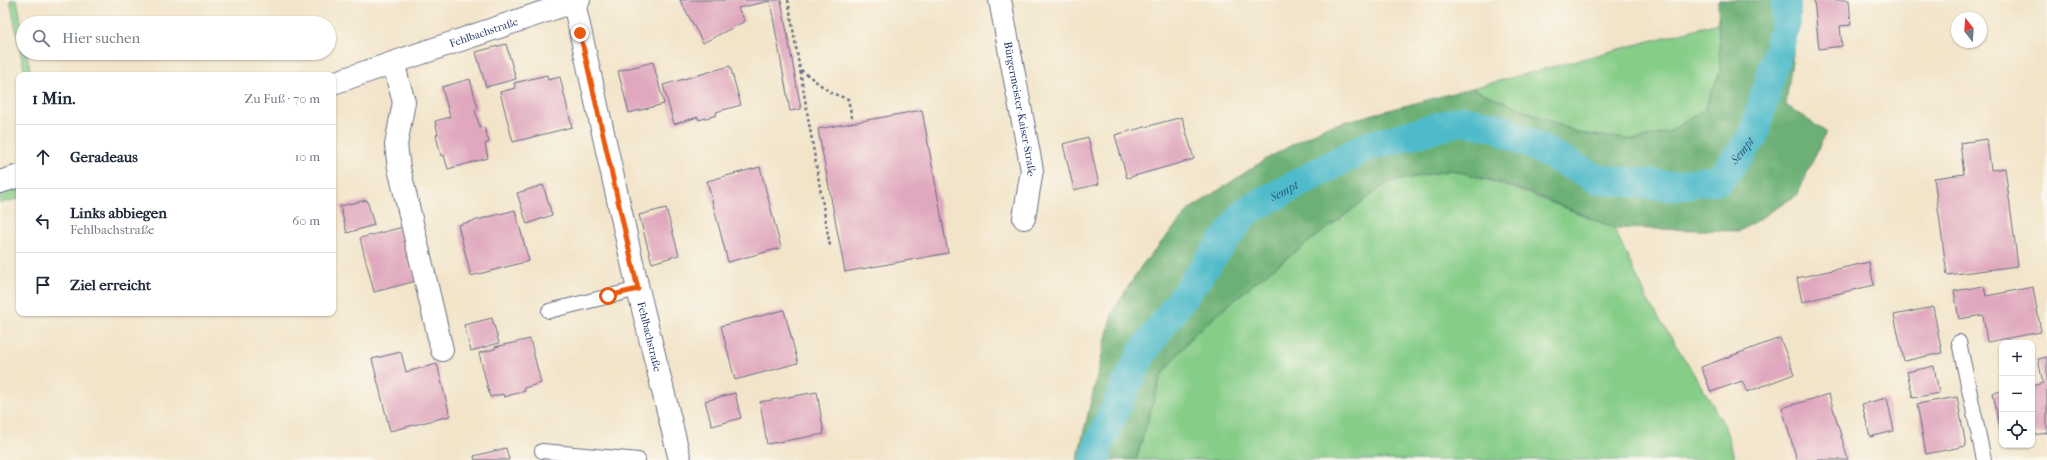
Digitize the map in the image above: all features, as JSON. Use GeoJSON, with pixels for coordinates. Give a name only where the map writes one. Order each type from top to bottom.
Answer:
{"type":"FeatureCollection","features":[{"type":"Feature","properties":{"kind":"street","name":"Bürgermeister-Kaiser-Straße"},"geometry":{"type":"LineString","coordinates":[[1000,0],[1032,170],[1024,218]]}},
{"type":"Feature","properties":{"kind":"street","name":"Fehlbachstraße"},"geometry":{"type":"LineString","coordinates":[[336,82],[576,1],[638,289],[680,460]]}},
{"type":"Feature","properties":{"kind":"street"},"geometry":{"type":"LineString","coordinates":[[393,63],[404,102],[396,145],[399,168],[442,350]]}},
{"type":"Feature","properties":{"kind":"street"},"geometry":{"type":"LineString","coordinates":[[0,182],[16,177]]}},
{"type":"Feature","properties":{"kind":"lane"},"geometry":{"type":"LineString","coordinates":[[549,311],[638,289]]}},
{"type":"Feature","properties":{"kind":"lane"},"geometry":{"type":"LineString","coordinates":[[1960,342],[1984,460]]}},
{"type":"Feature","properties":{"kind":"lane"},"geometry":{"type":"LineString","coordinates":[[542,450],[638,460]]}},
{"type":"Feature","properties":{"kind":"path"},"geometry":{"type":"LineString","coordinates":[[788,0],[830,246]]}},
{"type":"Feature","properties":{"kind":"path"},"geometry":{"type":"LineString","coordinates":[[801,70],[831,93],[848,100],[852,118]]}},
{"type":"Feature","properties":{"kind":"green space"},"geometry":{"type":"Polygon","coordinates":[[[10,0],[17,0],[20,16],[16,16],[16,30],[10,0]]]}},
{"type":"Feature","properties":{"kind":"green space"},"geometry":{"type":"Polygon","coordinates":[[[1718,0],[1798,0],[1798,16],[1786,105],[1826,132],[1797,195],[1740,231],[1614,228],[1538,196],[1498,182],[1452,170],[1389,182],[1258,280],[1192,336],[1161,376],[1136,460],[1077,460],[1112,313],[1142,265],[1190,209],[1266,159],[1325,127],[1472,88],[1579,133],[1635,140],[1669,132],[1704,110],[1720,72],[1718,0]]]}},
{"type":"Feature","properties":{"kind":"green space"},"geometry":{"type":"Polygon","coordinates":[[[1718,23],[1720,72],[1704,110],[1669,132],[1635,140],[1579,133],[1472,88],[1718,23]]]}},
{"type":"Feature","properties":{"kind":"green space"},"geometry":{"type":"Polygon","coordinates":[[[22,60],[28,60],[30,72],[24,72],[22,60]]]}},
{"type":"Feature","properties":{"kind":"green space"},"geometry":{"type":"Polygon","coordinates":[[[1452,170],[1554,203],[1614,228],[1647,299],[1710,400],[1725,427],[1735,460],[1136,460],[1161,376],[1192,336],[1258,280],[1389,182],[1452,170]]]}},
{"type":"Feature","properties":{"kind":"green space"},"geometry":{"type":"Polygon","coordinates":[[[16,189],[16,200],[0,203],[0,193],[16,189]]]}},
{"type":"Feature","properties":{"kind":"building"},"geometry":{"type":"Polygon","coordinates":[[[680,0],[781,0],[801,109],[790,111],[770,1],[738,8],[745,21],[703,43],[680,0]]]}},
{"type":"Feature","properties":{"kind":"building"},"geometry":{"type":"Polygon","coordinates":[[[1814,0],[1849,0],[1851,25],[1840,26],[1842,46],[1819,49],[1814,0]]]}},
{"type":"Feature","properties":{"kind":"building"},"geometry":{"type":"Polygon","coordinates":[[[506,44],[516,79],[486,87],[476,52],[506,44]]]}},
{"type":"Feature","properties":{"kind":"building"},"geometry":{"type":"Polygon","coordinates":[[[653,62],[664,104],[629,113],[618,71],[653,62]]]}},
{"type":"Feature","properties":{"kind":"building"},"geometry":{"type":"Polygon","coordinates":[[[730,66],[741,105],[716,112],[717,115],[699,120],[698,117],[674,124],[663,85],[730,66]]]}},
{"type":"Feature","properties":{"kind":"building"},"geometry":{"type":"Polygon","coordinates":[[[547,75],[548,80],[560,77],[572,127],[513,142],[500,92],[515,88],[514,83],[547,75]]]}},
{"type":"Feature","properties":{"kind":"building"},"geometry":{"type":"Polygon","coordinates":[[[470,79],[478,109],[475,110],[480,128],[484,127],[489,142],[485,144],[488,158],[448,169],[444,155],[441,156],[436,135],[438,134],[435,121],[450,117],[442,87],[470,79]]]}},
{"type":"Feature","properties":{"kind":"building"},"geometry":{"type":"Polygon","coordinates":[[[922,110],[948,253],[845,272],[818,129],[922,110]]]}},
{"type":"Feature","properties":{"kind":"building"},"geometry":{"type":"Polygon","coordinates":[[[1182,117],[1194,159],[1127,178],[1115,135],[1182,117]]]}},
{"type":"Feature","properties":{"kind":"building"},"geometry":{"type":"Polygon","coordinates":[[[1088,137],[1099,184],[1074,190],[1063,144],[1088,137]]]}},
{"type":"Feature","properties":{"kind":"building"},"geometry":{"type":"Polygon","coordinates":[[[1987,139],[1991,170],[2005,168],[2018,266],[1947,275],[1934,178],[1964,174],[1960,143],[1987,139]]]}},
{"type":"Feature","properties":{"kind":"building"},"geometry":{"type":"Polygon","coordinates":[[[760,167],[781,248],[728,262],[707,181],[760,167]]]}},
{"type":"Feature","properties":{"kind":"building"},"geometry":{"type":"Polygon","coordinates":[[[543,185],[552,215],[527,224],[517,193],[543,185]]]}},
{"type":"Feature","properties":{"kind":"building"},"geometry":{"type":"Polygon","coordinates":[[[367,200],[374,225],[347,233],[340,206],[367,200]]]}},
{"type":"Feature","properties":{"kind":"building"},"geometry":{"type":"Polygon","coordinates":[[[666,208],[679,255],[652,263],[639,215],[666,208]]]}},
{"type":"Feature","properties":{"kind":"building"},"geometry":{"type":"Polygon","coordinates":[[[515,210],[529,261],[471,276],[458,225],[515,210]]]}},
{"type":"Feature","properties":{"kind":"building"},"geometry":{"type":"Polygon","coordinates":[[[403,227],[416,281],[374,292],[360,238],[403,227]]]}},
{"type":"Feature","properties":{"kind":"building"},"geometry":{"type":"Polygon","coordinates":[[[1869,262],[1874,285],[1802,302],[1797,278],[1869,262]]]}},
{"type":"Feature","properties":{"kind":"building"},"geometry":{"type":"Polygon","coordinates":[[[1984,286],[1986,296],[2033,287],[2041,332],[1987,342],[1983,315],[1959,319],[1954,291],[1984,286]]]}},
{"type":"Feature","properties":{"kind":"building"},"geometry":{"type":"Polygon","coordinates":[[[1933,307],[1942,353],[1904,361],[1894,315],[1933,307]]]}},
{"type":"Feature","properties":{"kind":"building"},"geometry":{"type":"Polygon","coordinates":[[[784,310],[798,363],[735,380],[721,326],[784,310]]]}},
{"type":"Feature","properties":{"kind":"building"},"geometry":{"type":"Polygon","coordinates":[[[492,318],[499,343],[471,351],[464,325],[492,318]]]}},
{"type":"Feature","properties":{"kind":"building"},"geometry":{"type":"Polygon","coordinates":[[[1780,338],[1794,374],[1747,392],[1742,381],[1711,392],[1701,367],[1780,338]]]}},
{"type":"Feature","properties":{"kind":"building"},"geometry":{"type":"Polygon","coordinates":[[[530,339],[541,383],[524,388],[525,391],[504,397],[503,394],[490,397],[479,353],[495,349],[495,347],[530,339]]]}},
{"type":"Feature","properties":{"kind":"building"},"geometry":{"type":"Polygon","coordinates":[[[401,352],[406,372],[437,364],[450,416],[390,431],[372,359],[401,352]]]}},
{"type":"Feature","properties":{"kind":"building"},"geometry":{"type":"Polygon","coordinates":[[[2047,357],[2047,433],[2035,435],[2035,385],[2043,383],[2038,359],[2047,357]]]}},
{"type":"Feature","properties":{"kind":"building"},"geometry":{"type":"Polygon","coordinates":[[[1934,366],[1939,393],[1913,398],[1907,372],[1934,366]]]}},
{"type":"Feature","properties":{"kind":"building"},"geometry":{"type":"Polygon","coordinates":[[[817,392],[824,434],[767,444],[760,402],[817,392]]]}},
{"type":"Feature","properties":{"kind":"building"},"geometry":{"type":"Polygon","coordinates":[[[1999,392],[1999,424],[1993,393],[1999,392]]]}},
{"type":"Feature","properties":{"kind":"building"},"geometry":{"type":"Polygon","coordinates":[[[735,393],[741,418],[712,426],[705,401],[735,393]]]}},
{"type":"Feature","properties":{"kind":"building"},"geometry":{"type":"Polygon","coordinates":[[[1829,394],[1848,460],[1797,460],[1782,408],[1829,394]]]}},
{"type":"Feature","properties":{"kind":"building"},"geometry":{"type":"Polygon","coordinates":[[[1957,397],[1966,446],[1926,454],[1917,404],[1957,397]]]}},
{"type":"Feature","properties":{"kind":"building"},"geometry":{"type":"Polygon","coordinates":[[[1887,398],[1894,431],[1870,437],[1862,404],[1887,398]]]}},
{"type":"Feature","properties":{"kind":"building"},"geometry":{"type":"Polygon","coordinates":[[[506,448],[509,460],[475,460],[474,456],[506,448]]]}},
{"type":"Feature","properties":{"kind":"waterway","name":"Sempt"},"geometry":{"type":"LineString","coordinates":[[1598,179],[1670,186],[1720,179],[1753,137],[1786,22],[1786,0]]}},
{"type":"Feature","properties":{"kind":"waterway","name":"Sempt"},"geometry":{"type":"LineString","coordinates":[[1095,460],[1099,443],[1142,353],[1245,212],[1366,147],[1464,120],[1499,128],[1592,176]]}},
{"type":"Feature","properties":{"kind":"route"},"geometry":{"type":"LineString","coordinates":[[580,33],[638,289],[608,296]]}}]}
